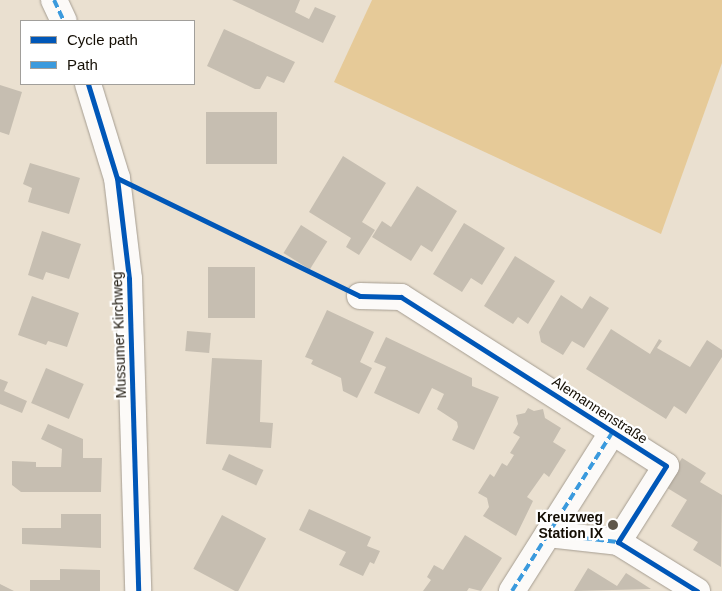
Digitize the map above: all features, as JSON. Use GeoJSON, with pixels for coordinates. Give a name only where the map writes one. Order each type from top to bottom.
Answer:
{"type":"FeatureCollection","features":[{"type":"Feature","properties":{"kind":"street"},"geometry":{"type":"LineString","coordinates":[[54,0],[64,20]]}},
{"type":"Feature","properties":{"kind":"street","name":"Mussumer Kirchweg"},"geometry":{"type":"LineString","coordinates":[[88,85],[117,178],[129,279],[138,591]]}},
{"type":"Feature","properties":{"kind":"street","name":"Alemannenstraße"},"geometry":{"type":"LineString","coordinates":[[360,296],[401,297],[666,466],[618,542]]}},
{"type":"Feature","properties":{"kind":"street","name":"Alemannenstraße"},"geometry":{"type":"LineString","coordinates":[[512,591],[613,431]]}},
{"type":"Feature","properties":{"kind":"street"},"geometry":{"type":"LineString","coordinates":[[548,534],[618,542],[697,591]]}},
{"type":"Feature","properties":{"kind":"shaded area"},"geometry":{"type":"Polygon","coordinates":[[[372,0],[722,0],[722,63],[661,234],[334,82],[372,0]]]}},
{"type":"Feature","properties":{"kind":"building"},"geometry":{"type":"Polygon","coordinates":[[[232,0],[300,0],[295,12],[309,19],[315,7],[336,16],[323,43],[232,0]]]}},
{"type":"Feature","properties":{"kind":"building"},"geometry":{"type":"Polygon","coordinates":[[[224,29],[295,62],[284,83],[267,76],[260,89],[255,89],[207,66],[224,29]]]}},
{"type":"Feature","properties":{"kind":"building"},"geometry":{"type":"Polygon","coordinates":[[[0,85],[22,92],[9,135],[0,132],[0,85]]]}},
{"type":"Feature","properties":{"kind":"building"},"geometry":{"type":"Polygon","coordinates":[[[206,112],[277,112],[277,164],[206,164],[206,112]]]}},
{"type":"Feature","properties":{"kind":"building"},"geometry":{"type":"Polygon","coordinates":[[[343,156],[386,183],[362,222],[375,230],[359,255],[346,247],[351,238],[309,212],[343,156]]]}},
{"type":"Feature","properties":{"kind":"building"},"geometry":{"type":"Polygon","coordinates":[[[30,163],[80,178],[69,214],[28,202],[32,188],[23,184],[30,163]]]}},
{"type":"Feature","properties":{"kind":"building"},"geometry":{"type":"Polygon","coordinates":[[[417,186],[457,211],[432,252],[421,245],[411,261],[372,237],[382,221],[391,227],[417,186]]]}},
{"type":"Feature","properties":{"kind":"building"},"geometry":{"type":"Polygon","coordinates":[[[464,223],[505,248],[482,285],[471,278],[462,292],[433,274],[464,223]]]}},
{"type":"Feature","properties":{"kind":"building"},"geometry":{"type":"Polygon","coordinates":[[[301,225],[327,241],[310,269],[284,253],[301,225]]]}},
{"type":"Feature","properties":{"kind":"building"},"geometry":{"type":"Polygon","coordinates":[[[42,231],[81,244],[69,279],[46,272],[43,280],[28,275],[42,231]]]}},
{"type":"Feature","properties":{"kind":"building"},"geometry":{"type":"Polygon","coordinates":[[[515,256],[555,281],[528,324],[518,317],[513,324],[484,306],[515,256]]]}},
{"type":"Feature","properties":{"kind":"building"},"geometry":{"type":"Polygon","coordinates":[[[208,267],[255,267],[255,318],[208,318],[208,267]]]}},
{"type":"Feature","properties":{"kind":"building"},"geometry":{"type":"Polygon","coordinates":[[[561,295],[582,309],[590,296],[609,308],[584,348],[572,341],[563,355],[541,342],[539,332],[561,295]]]}},
{"type":"Feature","properties":{"kind":"building"},"geometry":{"type":"Polygon","coordinates":[[[32,296],[79,313],[67,347],[48,341],[46,345],[18,335],[32,296]]]}},
{"type":"Feature","properties":{"kind":"building"},"geometry":{"type":"Polygon","coordinates":[[[327,310],[374,332],[360,362],[372,368],[357,398],[343,391],[341,378],[311,364],[313,360],[305,357],[327,310]]]}},
{"type":"Feature","properties":{"kind":"building"},"geometry":{"type":"Polygon","coordinates":[[[611,329],[650,354],[659,339],[662,341],[657,348],[690,367],[707,340],[722,350],[722,357],[686,414],[674,406],[666,419],[586,369],[611,329]]]}},
{"type":"Feature","properties":{"kind":"building"},"geometry":{"type":"Polygon","coordinates":[[[187,331],[211,333],[209,353],[185,351],[187,331]]]}},
{"type":"Feature","properties":{"kind":"building"},"geometry":{"type":"Polygon","coordinates":[[[386,337],[472,378],[472,386],[499,397],[474,450],[452,440],[458,427],[457,422],[437,409],[444,394],[432,388],[419,414],[374,393],[386,367],[374,362],[386,337]]]}},
{"type":"Feature","properties":{"kind":"building"},"geometry":{"type":"Polygon","coordinates":[[[212,358],[262,360],[260,422],[273,423],[271,448],[206,444],[212,358]]]}},
{"type":"Feature","properties":{"kind":"building"},"geometry":{"type":"Polygon","coordinates":[[[46,368],[84,384],[69,419],[31,403],[46,368]]]}},
{"type":"Feature","properties":{"kind":"building"},"geometry":{"type":"Polygon","coordinates":[[[0,379],[8,382],[4,391],[27,401],[22,413],[0,404],[0,379]]]}},
{"type":"Feature","properties":{"kind":"building"},"geometry":{"type":"Polygon","coordinates":[[[528,408],[534,411],[543,409],[545,418],[561,428],[553,442],[566,450],[549,477],[544,473],[527,497],[533,501],[516,536],[483,516],[489,507],[487,498],[478,493],[490,474],[494,477],[502,463],[507,466],[514,455],[510,453],[520,437],[513,433],[518,424],[516,415],[525,413],[528,408]]]}},
{"type":"Feature","properties":{"kind":"building"},"geometry":{"type":"Polygon","coordinates":[[[48,424],[83,439],[83,458],[102,458],[101,492],[21,492],[12,485],[12,461],[36,462],[36,467],[61,467],[62,449],[41,439],[48,424]]]}},
{"type":"Feature","properties":{"kind":"building"},"geometry":{"type":"Polygon","coordinates":[[[229,454],[263,470],[256,485],[222,469],[229,454]]]}},
{"type":"Feature","properties":{"kind":"building"},"geometry":{"type":"Polygon","coordinates":[[[682,458],[706,473],[700,482],[722,495],[721,567],[693,550],[698,542],[671,526],[687,500],[664,486],[682,458]]]}},
{"type":"Feature","properties":{"kind":"building"},"geometry":{"type":"Polygon","coordinates":[[[309,509],[371,537],[367,546],[380,551],[374,564],[370,562],[363,576],[339,565],[346,552],[299,530],[309,509]]]}},
{"type":"Feature","properties":{"kind":"building"},"geometry":{"type":"Polygon","coordinates":[[[61,514],[101,514],[101,548],[22,544],[22,528],[61,528],[61,514]]]}},
{"type":"Feature","properties":{"kind":"building"},"geometry":{"type":"Polygon","coordinates":[[[222,515],[266,538],[238,591],[193,569],[222,515]]]}},
{"type":"Feature","properties":{"kind":"building"},"geometry":{"type":"Polygon","coordinates":[[[465,535],[502,558],[481,591],[469,588],[467,591],[423,591],[431,580],[427,577],[434,565],[443,570],[465,535]]]}},
{"type":"Feature","properties":{"kind":"building"},"geometry":{"type":"Polygon","coordinates":[[[588,568],[617,586],[626,573],[651,589],[574,591],[588,568]]]}},
{"type":"Feature","properties":{"kind":"building"},"geometry":{"type":"Polygon","coordinates":[[[60,569],[100,570],[100,591],[30,591],[30,580],[60,580],[60,569]]]}},
{"type":"Feature","properties":{"kind":"building"},"geometry":{"type":"Polygon","coordinates":[[[0,584],[14,591],[0,591],[0,584]]]}},
{"type":"Feature","properties":{"kind":"marked path"},"geometry":{"type":"LineString","coordinates":[[54,0],[64,20]]}},
{"type":"Feature","properties":{"kind":"marked path"},"geometry":{"type":"LineString","coordinates":[[512,591],[613,431]]}},
{"type":"Feature","properties":{"kind":"marked path"},"geometry":{"type":"LineString","coordinates":[[548,534],[618,542]]}},
{"type":"Feature","properties":{"kind":"cycle path"},"geometry":{"type":"LineString","coordinates":[[88,85],[117,178],[129,279],[138,591]]}},
{"type":"Feature","properties":{"kind":"cycle path"},"geometry":{"type":"LineString","coordinates":[[117,178],[360,296],[401,297],[666,466],[618,542],[697,591]]}},
{"type":"Feature","properties":{"kind":"place","name":"Kreuzweg Station IX"},"geometry":{"type":"Point","coordinates":[613,525]}}]}
